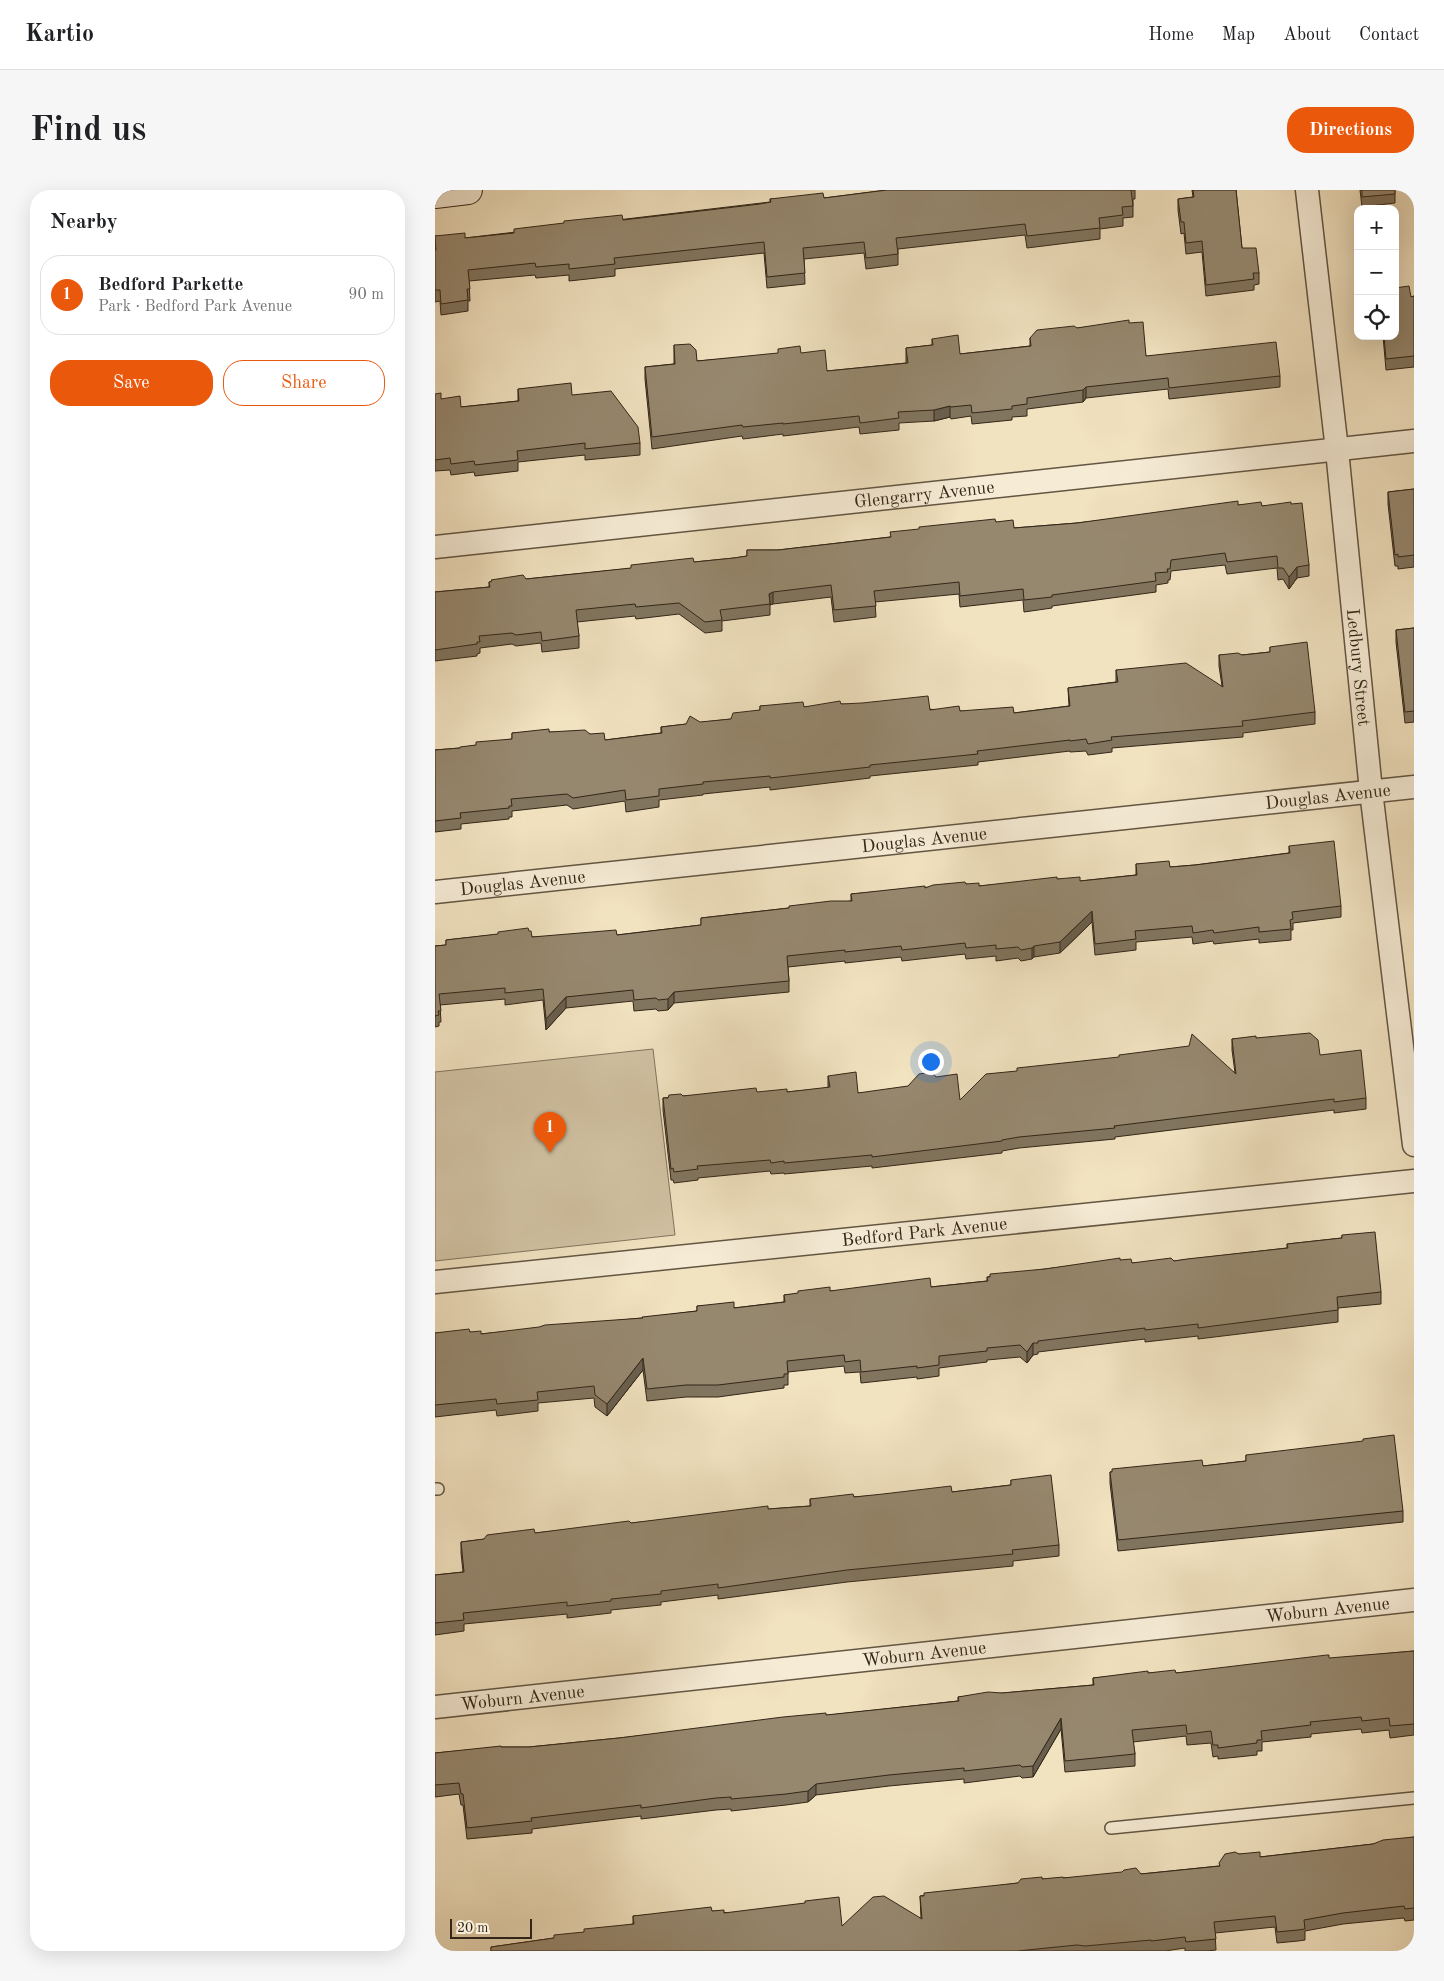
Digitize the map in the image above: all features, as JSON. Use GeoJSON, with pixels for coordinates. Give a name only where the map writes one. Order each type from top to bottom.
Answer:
{"type":"FeatureCollection","features":[{"type":"Feature","properties":{"kind":"main road"},"geometry":{"type":"LineString","coordinates":[[435,194],[468,190]]}},
{"type":"Feature","properties":{"kind":"street","name":"Ledbury Street"},"geometry":{"type":"LineString","coordinates":[[1307,190],[1337,450],[1371,791],[1414,1145]]}},
{"type":"Feature","properties":{"kind":"street","name":"Glengarry Avenue"},"geometry":{"type":"LineString","coordinates":[[435,548],[1414,441]]}},
{"type":"Feature","properties":{"kind":"street","name":"Douglas Avenue"},"geometry":{"type":"LineString","coordinates":[[435,892],[1414,786]]}},
{"type":"Feature","properties":{"kind":"street","name":"Bedford Park Avenue"},"geometry":{"type":"LineString","coordinates":[[435,1282],[1414,1180]]}},
{"type":"Feature","properties":{"kind":"street","name":"Woburn Avenue"},"geometry":{"type":"LineString","coordinates":[[435,1707],[1414,1600]]}},
{"type":"Feature","properties":{"kind":"lane"},"geometry":{"type":"LineString","coordinates":[[1111,1828],[1414,1798]]}},
{"type":"Feature","properties":{"kind":"shaded area"},"geometry":{"type":"Polygon","coordinates":[[[653,1049],[675,1235],[435,1261],[435,1072],[653,1049]]]}},
{"type":"Feature","properties":{"kind":"building"},"geometry":{"type":"Polygon","coordinates":[[[887,190],[1131,190],[1133,206],[1122,207],[1123,215],[1099,218],[1100,228],[1027,236],[1025,224],[896,238],[898,254],[866,258],[864,242],[803,248],[805,273],[767,277],[764,242],[614,258],[615,264],[569,269],[569,264],[536,267],[535,263],[468,270],[470,289],[467,289],[468,300],[441,304],[440,290],[435,290],[435,236],[465,233],[465,238],[514,233],[514,229],[564,223],[564,221],[622,215],[623,220],[760,204],[771,202],[770,199],[823,193],[824,198],[887,190]]]}},
{"type":"Feature","properties":{"kind":"building"},"geometry":{"type":"Polygon","coordinates":[[[1193,190],[1236,190],[1242,248],[1256,248],[1259,273],[1253,273],[1254,279],[1206,285],[1202,241],[1186,243],[1184,222],[1181,222],[1178,199],[1194,197],[1193,190]]]}},
{"type":"Feature","properties":{"kind":"building"},"geometry":{"type":"Polygon","coordinates":[[[1362,190],[1395,190],[1395,194],[1362,197],[1362,190]]]}},
{"type":"Feature","properties":{"kind":"building"},"geometry":{"type":"Polygon","coordinates":[[[1409,286],[1411,297],[1414,296],[1414,356],[1386,359],[1384,340],[1399,340],[1399,287],[1409,286]]]}},
{"type":"Feature","properties":{"kind":"building"},"geometry":{"type":"Polygon","coordinates":[[[1129,320],[1129,323],[1143,322],[1146,356],[1276,342],[1280,376],[1169,388],[1168,378],[1086,387],[1083,390],[1027,398],[1027,404],[1012,406],[1012,409],[972,413],[971,405],[950,406],[934,410],[898,412],[899,418],[860,423],[859,416],[783,424],[743,427],[742,425],[652,437],[645,367],[675,364],[674,345],[690,344],[696,350],[697,361],[778,353],[778,349],[800,346],[801,353],[825,350],[827,371],[908,363],[906,348],[933,345],[932,339],[958,335],[960,354],[1031,346],[1030,338],[1037,330],[1074,326],[1077,328],[1129,320]]]}},
{"type":"Feature","properties":{"kind":"building"},"geometry":{"type":"Polygon","coordinates":[[[571,383],[572,395],[611,391],[638,427],[640,443],[585,449],[585,443],[517,451],[518,460],[475,465],[474,461],[451,464],[450,458],[435,460],[435,394],[441,393],[441,399],[460,396],[461,407],[519,401],[518,389],[571,383]]]}},
{"type":"Feature","properties":{"kind":"building"},"geometry":{"type":"Polygon","coordinates":[[[1414,489],[1414,555],[1398,557],[1398,554],[1395,555],[1388,492],[1414,489]]]}},
{"type":"Feature","properties":{"kind":"building"},"geometry":{"type":"Polygon","coordinates":[[[1238,501],[1238,505],[1261,502],[1262,506],[1291,502],[1291,504],[1302,503],[1309,565],[1297,567],[1289,577],[1283,568],[1278,568],[1277,556],[1227,562],[1225,553],[1171,560],[1170,569],[1167,569],[1168,572],[1155,573],[1156,581],[1052,595],[1052,597],[1024,600],[1023,589],[960,596],[959,582],[874,591],[876,606],[834,610],[831,585],[773,592],[769,594],[770,604],[720,610],[722,620],[705,622],[679,603],[636,607],[635,604],[576,610],[579,636],[542,641],[541,632],[479,636],[480,642],[477,642],[477,644],[435,650],[435,592],[490,587],[489,582],[491,580],[523,575],[526,579],[631,568],[631,565],[693,558],[694,562],[734,558],[747,556],[747,550],[778,550],[891,537],[890,532],[919,529],[919,527],[995,519],[996,522],[1013,520],[1014,528],[1077,523],[1238,501]]]}},
{"type":"Feature","properties":{"kind":"building"},"geometry":{"type":"Polygon","coordinates":[[[1414,628],[1414,711],[1405,712],[1396,630],[1414,628]]]}},
{"type":"Feature","properties":{"kind":"building"},"geometry":{"type":"Polygon","coordinates":[[[1307,642],[1315,712],[1242,721],[1243,726],[1111,737],[1112,740],[1088,744],[1086,739],[1070,740],[977,751],[978,754],[870,765],[870,767],[770,778],[770,776],[703,782],[703,784],[659,789],[659,796],[626,800],[625,790],[573,798],[567,794],[511,799],[512,806],[509,806],[509,808],[460,813],[461,818],[435,821],[435,750],[476,745],[476,742],[512,739],[512,733],[549,729],[549,732],[585,730],[590,734],[604,733],[605,740],[662,733],[661,727],[686,724],[690,716],[700,722],[731,719],[733,713],[760,710],[760,706],[803,702],[804,707],[840,701],[841,704],[862,703],[928,696],[930,710],[959,706],[960,711],[1013,707],[1014,713],[1070,706],[1068,688],[1118,682],[1116,670],[1186,663],[1223,687],[1219,655],[1270,652],[1270,647],[1307,642]]]}},
{"type":"Feature","properties":{"kind":"building"},"geometry":{"type":"Polygon","coordinates":[[[1334,841],[1341,906],[1292,912],[1293,919],[1290,920],[1291,929],[1259,932],[1259,927],[1214,933],[1213,930],[1193,933],[1192,926],[1135,931],[1136,939],[1095,944],[1092,911],[1060,942],[1021,950],[1018,947],[996,949],[996,945],[966,948],[965,943],[902,950],[901,946],[787,956],[789,981],[674,992],[668,999],[658,1000],[656,998],[634,1000],[633,990],[566,997],[546,1019],[543,989],[505,993],[505,988],[439,994],[441,1011],[438,1011],[439,1015],[435,1016],[435,946],[446,945],[446,940],[498,934],[498,932],[528,928],[531,931],[532,937],[616,930],[617,935],[701,925],[701,918],[831,901],[852,901],[851,894],[925,886],[925,888],[933,885],[965,882],[966,884],[979,883],[979,886],[1057,877],[1057,879],[1080,877],[1080,881],[1137,875],[1136,864],[1169,861],[1170,867],[1195,865],[1290,853],[1289,846],[1334,841]]]}},
{"type":"Feature","properties":{"kind":"building"},"geometry":{"type":"Polygon","coordinates":[[[1310,1033],[1318,1040],[1320,1055],[1361,1050],[1366,1098],[1334,1102],[1334,1099],[1114,1126],[1115,1128],[1019,1137],[1002,1141],[872,1157],[872,1155],[784,1163],[784,1161],[771,1163],[770,1160],[697,1166],[698,1169],[674,1172],[673,1168],[671,1169],[663,1098],[668,1098],[669,1095],[681,1094],[683,1096],[756,1088],[757,1092],[787,1089],[787,1092],[830,1087],[828,1076],[856,1072],[858,1093],[908,1086],[919,1074],[932,1072],[936,1077],[957,1074],[960,1100],[986,1074],[1017,1071],[1017,1068],[1119,1057],[1119,1055],[1189,1046],[1192,1034],[1236,1074],[1232,1039],[1310,1033]]]}},
{"type":"Feature","properties":{"kind":"building"},"geometry":{"type":"Polygon","coordinates":[[[1375,1232],[1381,1292],[1337,1297],[1338,1310],[1198,1328],[1198,1324],[1145,1330],[1145,1328],[1038,1341],[1038,1343],[1033,1343],[1027,1352],[1020,1345],[987,1348],[987,1351],[939,1356],[939,1365],[917,1368],[917,1366],[861,1372],[860,1360],[845,1362],[844,1355],[787,1361],[788,1374],[784,1374],[784,1377],[718,1385],[686,1385],[647,1389],[643,1358],[607,1404],[595,1395],[594,1386],[537,1392],[538,1400],[497,1404],[496,1399],[435,1405],[435,1333],[469,1329],[470,1332],[481,1331],[481,1334],[545,1325],[643,1318],[697,1311],[697,1306],[734,1302],[734,1308],[785,1302],[784,1295],[798,1293],[798,1291],[830,1287],[830,1291],[930,1278],[931,1287],[988,1281],[987,1277],[990,1277],[990,1274],[1045,1269],[1120,1258],[1120,1260],[1131,1259],[1132,1263],[1171,1258],[1174,1261],[1288,1248],[1287,1244],[1375,1232]]]}},
{"type":"Feature","properties":{"kind":"building"},"geometry":{"type":"Polygon","coordinates":[[[1394,1435],[1403,1511],[1118,1540],[1110,1472],[1112,1472],[1112,1469],[1202,1460],[1203,1466],[1246,1461],[1246,1455],[1363,1441],[1363,1439],[1394,1435]]]}},
{"type":"Feature","properties":{"kind":"building"},"geometry":{"type":"Polygon","coordinates":[[[1051,1475],[1059,1545],[1012,1550],[1013,1554],[847,1570],[718,1588],[718,1584],[661,1591],[661,1594],[611,1599],[611,1601],[567,1606],[567,1602],[463,1613],[464,1620],[435,1623],[435,1575],[464,1572],[461,1542],[484,1539],[487,1535],[534,1529],[535,1533],[768,1506],[768,1509],[811,1506],[810,1499],[853,1494],[854,1497],[951,1486],[952,1492],[1011,1485],[1011,1480],[1051,1475]]]}},
{"type":"Feature","properties":{"kind":"building"},"geometry":{"type":"Polygon","coordinates":[[[1414,1651],[1414,1724],[1390,1726],[1389,1718],[1362,1721],[1361,1717],[1310,1722],[1311,1725],[1261,1731],[1262,1740],[1257,1740],[1257,1743],[1218,1748],[1218,1745],[1213,1745],[1211,1731],[1187,1734],[1186,1725],[1132,1730],[1135,1754],[1065,1761],[1061,1718],[1033,1766],[1022,1767],[1020,1765],[964,1771],[964,1768],[889,1775],[816,1784],[808,1791],[786,1794],[731,1799],[731,1797],[716,1798],[641,1808],[641,1805],[531,1818],[532,1821],[467,1828],[463,1794],[461,1794],[459,1783],[435,1785],[435,1753],[501,1746],[529,1747],[619,1738],[783,1717],[826,1713],[826,1715],[959,1701],[958,1697],[988,1692],[1002,1693],[1094,1685],[1093,1678],[1148,1671],[1148,1673],[1175,1670],[1176,1673],[1327,1655],[1329,1655],[1329,1658],[1414,1651]]]}},
{"type":"Feature","properties":{"kind":"building"},"geometry":{"type":"Polygon","coordinates":[[[1414,1837],[1414,1908],[1405,1909],[1404,1906],[1343,1913],[1304,1920],[1305,1929],[1298,1930],[1277,1932],[1275,1916],[1214,1922],[1216,1939],[1186,1942],[1185,1937],[1017,1951],[491,1951],[491,1947],[554,1938],[554,1935],[584,1932],[584,1929],[634,1924],[633,1916],[711,1907],[712,1911],[724,1910],[724,1913],[839,1897],[842,1926],[873,1897],[884,1896],[922,1919],[920,1896],[924,1896],[924,1893],[1018,1883],[1021,1879],[1063,1878],[1122,1872],[1136,1868],[1141,1874],[1220,1866],[1219,1863],[1225,1854],[1235,1852],[1239,1854],[1260,1852],[1260,1857],[1373,1844],[1383,1840],[1414,1837]]]}},
{"type":"Feature","properties":{"kind":"place","name":"Bedford Parkette"},"geometry":{"type":"Point","coordinates":[550,1153]}}]}
